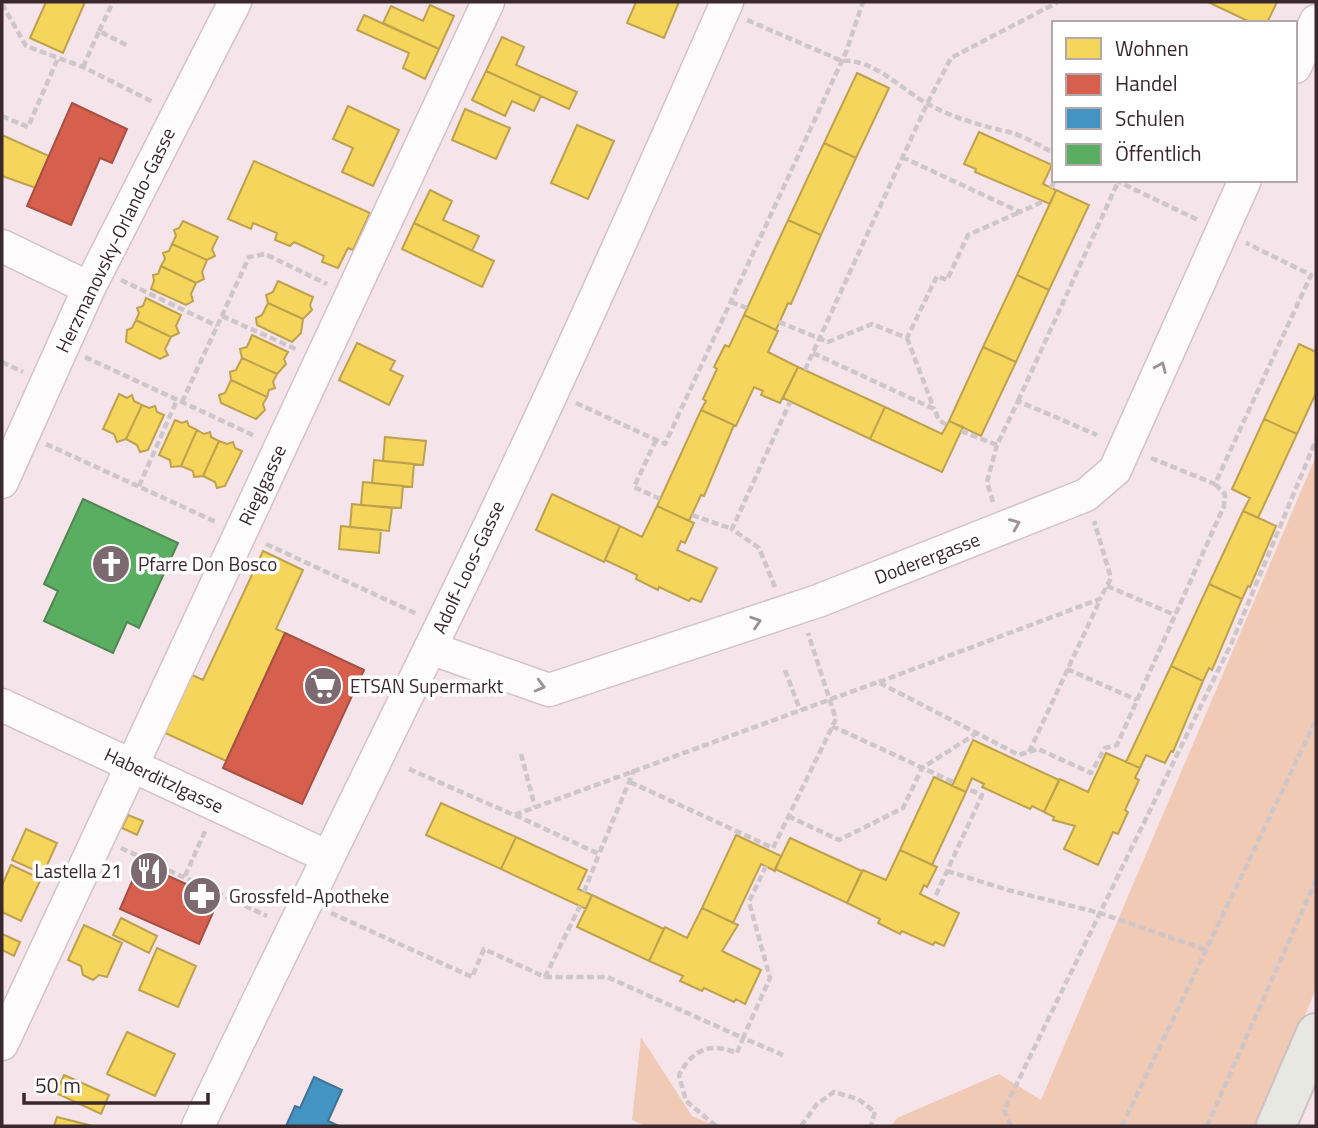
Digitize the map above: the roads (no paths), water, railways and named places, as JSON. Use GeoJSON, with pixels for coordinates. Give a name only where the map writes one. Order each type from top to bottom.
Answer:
{"type":"FeatureCollection","features":[{"type":"Feature","properties":{"kind":"main road"},"geometry":{"type":"LineString","coordinates":[[1276,1126],[1316,1033]]}},
{"type":"Feature","properties":{"kind":"street","name":"Herzmanovsky-Orlando-Gasse"},"geometry":{"type":"LineString","coordinates":[[2,482],[93,278],[235,2]]}},
{"type":"Feature","properties":{"kind":"street","name":"Rieglgasse"},"geometry":{"type":"LineString","coordinates":[[2,1044],[488,2]]}},
{"type":"Feature","properties":{"kind":"street","name":"Adolf-Loos-Gasse"},"geometry":{"type":"LineString","coordinates":[[198,1126],[304,901],[430,648],[551,391],[726,6]]}},
{"type":"Feature","properties":{"kind":"street"},"geometry":{"type":"LineString","coordinates":[[1297,63],[1316,20]]}},
{"type":"Feature","properties":{"kind":"street","name":"Doderergasse"},"geometry":{"type":"LineString","coordinates":[[430,648],[549,690],[818,601],[1086,495],[1115,470],[1244,182]]}},
{"type":"Feature","properties":{"kind":"street"},"geometry":{"type":"LineString","coordinates":[[2,246],[93,278]]}},
{"type":"Feature","properties":{"kind":"street","name":"Haberditzlgasse"},"geometry":{"type":"LineString","coordinates":[[2,705],[326,856]]}},
{"type":"Feature","properties":{"kind":"place","name":"Pfarre Don Bosco"},"geometry":{"type":"Point","coordinates":[111,564]}},
{"type":"Feature","properties":{"kind":"place","name":"ETSAN Supermarkt"},"geometry":{"type":"Point","coordinates":[323,686]}},
{"type":"Feature","properties":{"kind":"place","name":"Lastella 21"},"geometry":{"type":"Point","coordinates":[149,871]}},
{"type":"Feature","properties":{"kind":"place","name":"Grossfeld-Apotheke"},"geometry":{"type":"Point","coordinates":[202,896]}}]}
